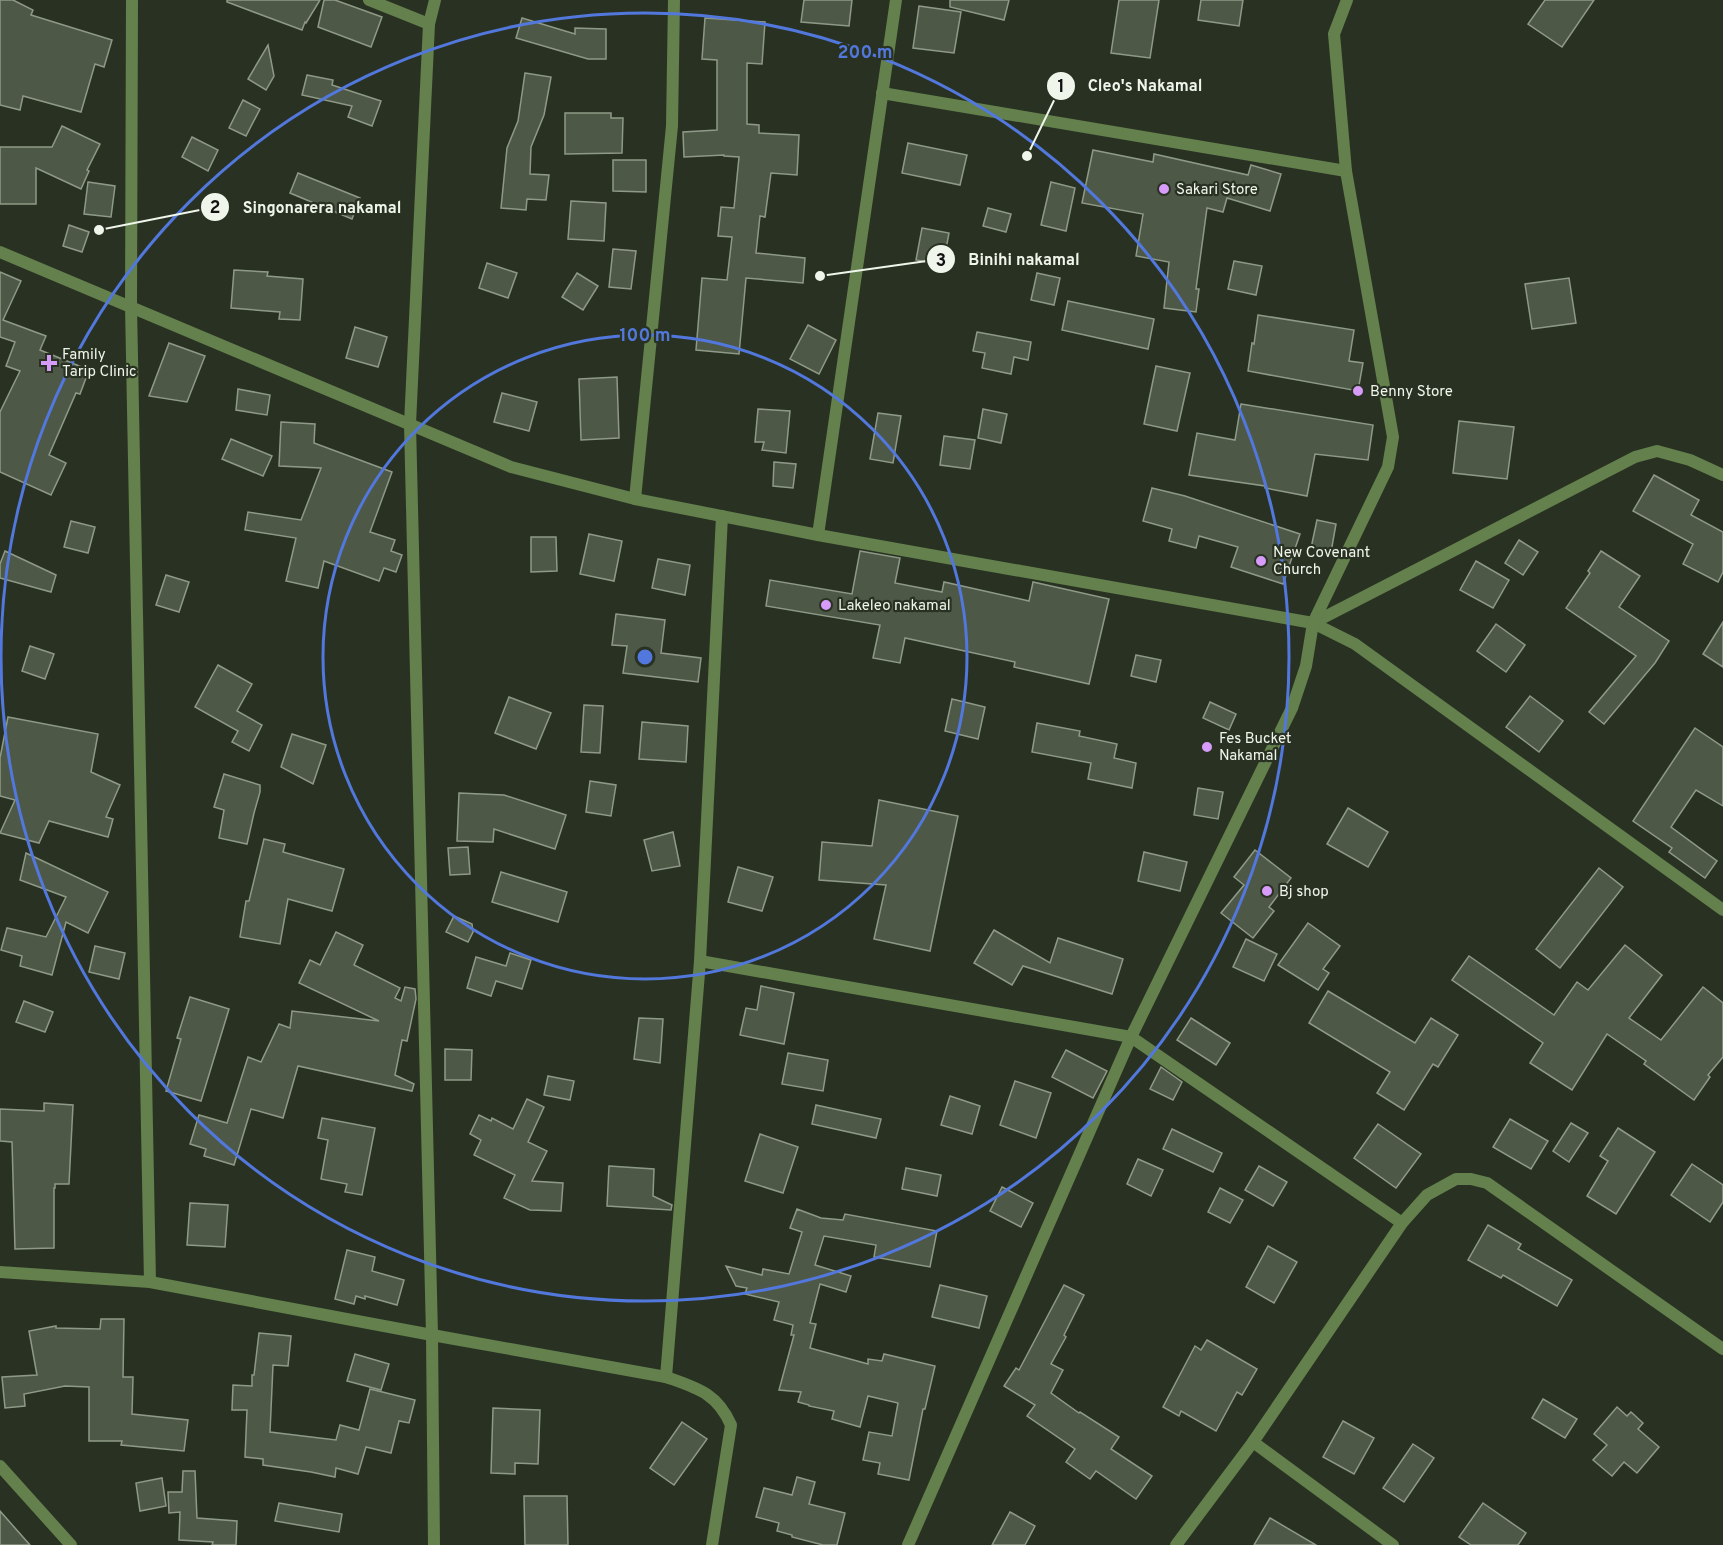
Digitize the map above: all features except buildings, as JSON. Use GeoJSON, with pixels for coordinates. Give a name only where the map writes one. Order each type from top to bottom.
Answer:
{"type":"FeatureCollection","features":[{"type":"Feature","properties":{"kind":"street"},"geometry":{"type":"LineString","coordinates":[[132,0],[131,306],[150,1282]]}},
{"type":"Feature","properties":{"kind":"street"},"geometry":{"type":"LineString","coordinates":[[369,0],[429,24]]}},
{"type":"Feature","properties":{"kind":"street"},"geometry":{"type":"LineString","coordinates":[[434,1545],[432,1335],[410,424],[429,24],[435,0]]}},
{"type":"Feature","properties":{"kind":"street"},"geometry":{"type":"LineString","coordinates":[[634,499],[672,126],[674,0]]}},
{"type":"Feature","properties":{"kind":"street"},"geometry":{"type":"LineString","coordinates":[[818,535],[896,0]]}},
{"type":"Feature","properties":{"kind":"street"},"geometry":{"type":"LineString","coordinates":[[908,1545],[1131,1037],[1292,708],[1306,666],[1313,623],[1388,467],[1393,437],[1346,171],[1334,34],[1347,0]]}},
{"type":"Feature","properties":{"kind":"street"},"geometry":{"type":"LineString","coordinates":[[882,93],[1346,171]]}},
{"type":"Feature","properties":{"kind":"street"},"geometry":{"type":"LineString","coordinates":[[0,252],[511,467],[634,499],[818,535],[1313,623],[1355,644],[1723,910]]}},
{"type":"Feature","properties":{"kind":"street"},"geometry":{"type":"LineString","coordinates":[[1313,623],[1635,456],[1657,451],[1690,460],[1723,474]]}},
{"type":"Feature","properties":{"kind":"street"},"geometry":{"type":"LineString","coordinates":[[666,1377],[700,961],[722,516]]}},
{"type":"Feature","properties":{"kind":"street"},"geometry":{"type":"LineString","coordinates":[[700,961],[1131,1037],[1402,1223]]}},
{"type":"Feature","properties":{"kind":"street"},"geometry":{"type":"LineString","coordinates":[[1176,1545],[1253,1442],[1402,1223],[1427,1195],[1456,1179],[1471,1179],[1487,1183],[1723,1349]]}},
{"type":"Feature","properties":{"kind":"street"},"geometry":{"type":"LineString","coordinates":[[0,1272],[150,1282],[666,1377],[700,1390],[724,1409],[731,1425],[712,1545]]}},
{"type":"Feature","properties":{"kind":"street"},"geometry":{"type":"LineString","coordinates":[[1253,1442],[1393,1545]]}},
{"type":"Feature","properties":{"kind":"street"},"geometry":{"type":"LineString","coordinates":[[0,1466],[71,1545]]}},
{"type":"Feature","properties":{"kind":"place","name":"Cleo's Nakamal"},"geometry":{"type":"Point","coordinates":[1027,156]}},
{"type":"Feature","properties":{"kind":"place","name":"Sakari Store"},"geometry":{"type":"Point","coordinates":[1164,189]}},
{"type":"Feature","properties":{"kind":"place","name":"Singonarera nakamal"},"geometry":{"type":"Point","coordinates":[99,230]}},
{"type":"Feature","properties":{"kind":"place","name":"Binihi nakamal"},"geometry":{"type":"Point","coordinates":[820,276]}},
{"type":"Feature","properties":{"kind":"place","name":"Family Tarip Clinic"},"geometry":{"type":"Point","coordinates":[49,363]}},
{"type":"Feature","properties":{"kind":"place","name":"Benny Store"},"geometry":{"type":"Point","coordinates":[1358,391]}},
{"type":"Feature","properties":{"kind":"place","name":"New Covenant Church"},"geometry":{"type":"Point","coordinates":[1261,561]}},
{"type":"Feature","properties":{"kind":"place","name":"Lakeleo nakamal"},"geometry":{"type":"Point","coordinates":[826,605]}},
{"type":"Feature","properties":{"kind":"place","name":"Fes Bucket Nakamal"},"geometry":{"type":"Point","coordinates":[1207,747]}},
{"type":"Feature","properties":{"kind":"place","name":"Bj shop"},"geometry":{"type":"Point","coordinates":[1267,891]}}]}
